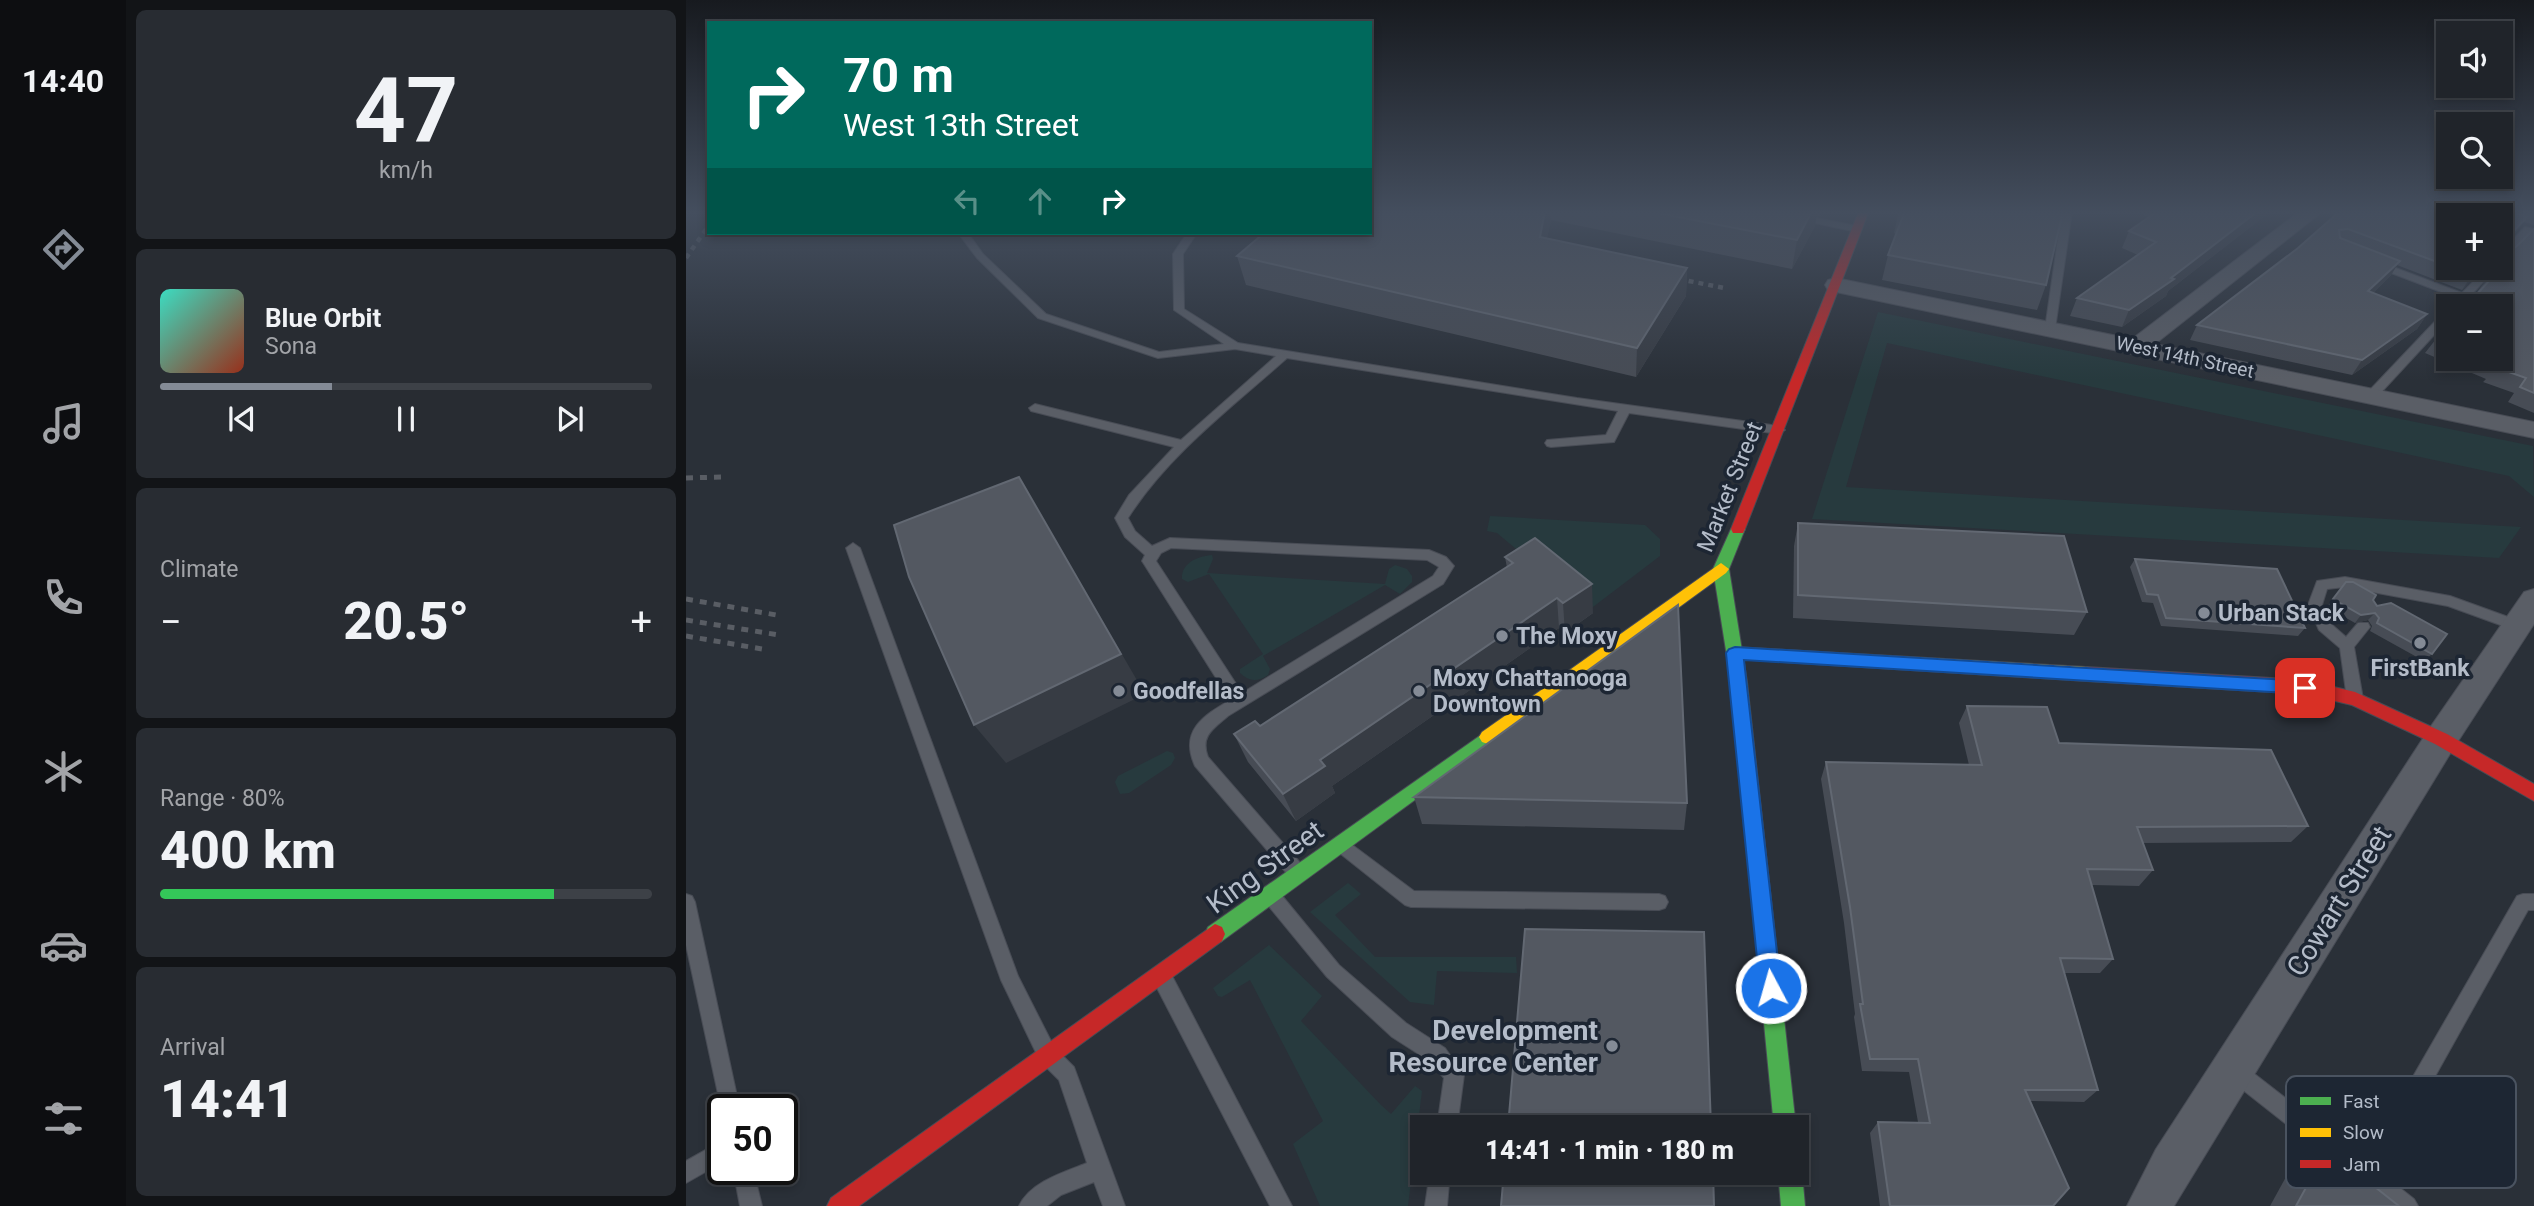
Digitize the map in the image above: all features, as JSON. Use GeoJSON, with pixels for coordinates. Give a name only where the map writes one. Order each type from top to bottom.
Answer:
{"type":"FeatureCollection","features":[{"type":"Feature","properties":{"kind":"street","name":"Market Street"},"geometry":{"type":"LineString","coordinates":[[1784,1115],[1735,653],[1721,569],[1843,267]]}},
{"type":"Feature","properties":{"kind":"street"},"geometry":{"type":"LineString","coordinates":[[2136,347],[2240,267]]}},
{"type":"Feature","properties":{"kind":"street","name":"West 14th Street"},"geometry":{"type":"LineString","coordinates":[[1836,285],[2534,430]]}},
{"type":"Feature","properties":{"kind":"street","name":"King Street"},"geometry":{"type":"LineString","coordinates":[[839,1206],[1721,569]]}},
{"type":"Feature","properties":{"kind":"street","name":"Cowart Street"},"geometry":{"type":"LineString","coordinates":[[2150,1206],[2172,1165],[2441,739],[2534,600]]}},
{"type":"Feature","properties":{"kind":"street"},"geometry":{"type":"LineString","coordinates":[[1735,653],[2291,687],[2355,699],[2441,739],[2534,793]]}},
{"type":"Feature","properties":{"kind":"street"},"geometry":{"type":"LineString","coordinates":[[1792,1185],[1794,1206]]}},
{"type":"Feature","properties":{"kind":"lane"},"geometry":{"type":"LineString","coordinates":[[992,267],[1042,316],[1158,355],[1235,346],[1779,430]]}},
{"type":"Feature","properties":{"kind":"lane"},"geometry":{"type":"LineString","coordinates":[[1178,267],[1179,310],[1235,346]]}},
{"type":"Feature","properties":{"kind":"lane"},"geometry":{"type":"LineString","coordinates":[[2050,329],[2059,267]]}},
{"type":"Feature","properties":{"kind":"lane"},"geometry":{"type":"LineString","coordinates":[[2386,267],[2456,294]]}},
{"type":"Feature","properties":{"kind":"lane"},"geometry":{"type":"LineString","coordinates":[[2467,294],[2480,280]]}},
{"type":"Feature","properties":{"kind":"lane"},"geometry":{"type":"LineString","coordinates":[[2371,396],[2436,327]]}},
{"type":"Feature","properties":{"kind":"lane"},"geometry":{"type":"LineString","coordinates":[[1151,553],[1130,534],[1121,519],[1134,498],[1183,445],[1285,354]]}},
{"type":"Feature","properties":{"kind":"lane"},"geometry":{"type":"LineString","coordinates":[[1035,408],[1183,445]]}},
{"type":"Feature","properties":{"kind":"lane"},"geometry":{"type":"LineString","coordinates":[[1551,443],[1610,439],[1626,408]]}},
{"type":"Feature","properties":{"kind":"lane"},"geometry":{"type":"LineString","coordinates":[[1240,702],[1149,561],[1151,553],[1159,547],[1184,544],[1429,555],[1447,566],[1438,580],[1240,702],[1207,725],[1197,736],[1194,747],[1201,761],[1299,874]]}},
{"type":"Feature","properties":{"kind":"lane"},"geometry":{"type":"LineString","coordinates":[[853,548],[1010,980],[1047,1054],[1067,1074],[1114,1206]]}},
{"type":"Feature","properties":{"kind":"lane"},"geometry":{"type":"LineString","coordinates":[[2355,699],[2347,646],[2324,626],[2315,605],[2322,585],[2345,582],[2388,592],[2450,601],[2517,626]]}},
{"type":"Feature","properties":{"kind":"lane"},"geometry":{"type":"LineString","coordinates":[[2376,607],[2388,592]]}},
{"type":"Feature","properties":{"kind":"lane"},"geometry":{"type":"LineString","coordinates":[[2347,646],[2362,627]]}},
{"type":"Feature","properties":{"kind":"lane"},"geometry":{"type":"LineString","coordinates":[[1340,844],[1411,899],[1660,902]]}},
{"type":"Feature","properties":{"kind":"lane"},"geometry":{"type":"LineString","coordinates":[[1270,895],[1333,971],[1399,1030],[1438,1055],[1454,1075],[1449,1115]]}},
{"type":"Feature","properties":{"kind":"lane"},"geometry":{"type":"LineString","coordinates":[[686,902],[727,1094]]}},
{"type":"Feature","properties":{"kind":"lane"},"geometry":{"type":"LineString","coordinates":[[2425,1076],[2523,902],[2534,902]]}},
{"type":"Feature","properties":{"kind":"lane"},"geometry":{"type":"LineString","coordinates":[[1161,974],[1175,996],[1281,1206]]}},
{"type":"Feature","properties":{"kind":"lane"},"geometry":{"type":"LineString","coordinates":[[2232,1069],[2286,1111]]}},
{"type":"Feature","properties":{"kind":"lane"},"geometry":{"type":"LineString","coordinates":[[686,1173],[707,1160]]}},
{"type":"Feature","properties":{"kind":"lane"},"geometry":{"type":"LineString","coordinates":[[1030,1206],[1054,1187],[1099,1169]]}},
{"type":"Feature","properties":{"kind":"lane"},"geometry":{"type":"LineString","coordinates":[[746,1185],[751,1206]]}},
{"type":"Feature","properties":{"kind":"lane"},"geometry":{"type":"LineString","coordinates":[[1436,1206],[1438,1185]]}},
{"type":"Feature","properties":{"kind":"lane"},"geometry":{"type":"LineString","coordinates":[[2384,1188],[2407,1206]]}},
{"type":"Feature","properties":{"kind":"green space"},"geometry":{"type":"Polygon","coordinates":[[[1878,312],[2533,446],[2534,497],[2509,476],[1887,343],[1846,487],[2521,527],[2499,558],[1812,519],[1878,312]]]}},
{"type":"Feature","properties":{"kind":"green space"},"geometry":{"type":"Polygon","coordinates":[[[1490,516],[1645,525],[1660,539],[1660,556],[1589,610],[1497,533],[1487,531],[1490,516]]]}},
{"type":"Feature","properties":{"kind":"green space"},"geometry":{"type":"Polygon","coordinates":[[[1212,555],[1207,573],[1385,584],[1389,569],[1395,565],[1407,569],[1412,576],[1412,582],[1400,594],[1385,585],[1263,656],[1270,669],[1268,675],[1254,680],[1243,676],[1240,669],[1263,654],[1209,574],[1188,582],[1182,579],[1184,569],[1191,561],[1212,555]]]}},
{"type":"Feature","properties":{"kind":"green space"},"geometry":{"type":"Polygon","coordinates":[[[1167,751],[1173,753],[1175,758],[1171,765],[1129,793],[1120,794],[1115,782],[1118,776],[1167,751]]]}},
{"type":"Feature","properties":{"kind":"green space"},"geometry":{"type":"Polygon","coordinates":[[[1348,883],[1361,894],[1335,915],[1375,957],[1516,957],[1517,973],[1437,971],[1434,1005],[1410,1002],[1310,912],[1348,883]]]}},
{"type":"Feature","properties":{"kind":"green space"},"geometry":{"type":"Polygon","coordinates":[[[1269,945],[1322,996],[1301,1021],[1381,1105],[1391,1114],[1415,1086],[1422,1091],[1419,1115],[1410,1115],[1408,1206],[1320,1206],[1293,1144],[1323,1121],[1250,980],[1222,997],[1218,996],[1213,988],[1269,945]]]}},
{"type":"Feature","properties":{"kind":"building"},"geometry":{"type":"Polygon","coordinates":[[[1286,267],[1687,268],[1637,348],[1286,267]]]}},
{"type":"Feature","properties":{"kind":"building"},"geometry":{"type":"Polygon","coordinates":[[[1953,267],[2050,267],[2046,285],[1953,267]]]}},
{"type":"Feature","properties":{"kind":"building"},"geometry":{"type":"Polygon","coordinates":[[[2120,267],[2185,267],[2171,278],[2174,279],[2129,310],[2077,298],[2120,267]]]}},
{"type":"Feature","properties":{"kind":"building"},"geometry":{"type":"Polygon","coordinates":[[[2273,267],[2393,267],[2368,291],[2427,314],[2362,360],[2197,325],[2273,267]]]}},
{"type":"Feature","properties":{"kind":"building"},"geometry":{"type":"Polygon","coordinates":[[[2513,267],[2534,267],[2534,393],[2520,387],[2526,378],[2506,371],[2513,371],[2513,294],[2477,294],[2489,281],[2486,280],[2513,280],[2513,267]]]}},
{"type":"Feature","properties":{"kind":"building"},"geometry":{"type":"Polygon","coordinates":[[[1019,477],[1121,654],[974,725],[909,577],[894,525],[1019,477]]]}},
{"type":"Feature","properties":{"kind":"building"},"geometry":{"type":"Polygon","coordinates":[[[1798,523],[2064,536],[2087,612],[1798,595],[1798,523]]]}},
{"type":"Feature","properties":{"kind":"building"},"geometry":{"type":"Polygon","coordinates":[[[1535,538],[1592,584],[1563,603],[1557,598],[1320,760],[1325,766],[1283,794],[1234,734],[1255,721],[1260,726],[1513,563],[1505,557],[1535,538]]]}},
{"type":"Feature","properties":{"kind":"building"},"geometry":{"type":"Polygon","coordinates":[[[2135,559],[2277,569],[2305,628],[2166,618],[2158,595],[2147,594],[2135,559]]]}},
{"type":"Feature","properties":{"kind":"building"},"geometry":{"type":"Polygon","coordinates":[[[2346,582],[2353,582],[2376,595],[2373,600],[2377,606],[2391,603],[2447,634],[2432,654],[2377,623],[2379,618],[2375,613],[2361,615],[2333,599],[2346,582]]]}},
{"type":"Feature","properties":{"kind":"building"},"geometry":{"type":"Polygon","coordinates":[[[1678,605],[1687,803],[1414,797],[1678,605]]]}},
{"type":"Feature","properties":{"kind":"building"},"geometry":{"type":"Polygon","coordinates":[[[1967,706],[2047,707],[2059,743],[2271,750],[2308,826],[2137,827],[2153,870],[2087,869],[2113,959],[2060,958],[2098,1090],[2025,1090],[2069,1188],[2053,1206],[1890,1206],[1878,1122],[1930,1123],[1918,1059],[1870,1059],[1860,1004],[1863,1004],[1850,907],[1826,762],[1982,765],[1967,706]]]}},
{"type":"Feature","properties":{"kind":"building","name":"Development Resource Center"},"geometry":{"type":"Polygon","coordinates":[[[1525,929],[1704,932],[1711,1115],[1509,1115],[1525,929]]]}},
{"type":"Feature","properties":{"kind":"building"},"geometry":{"type":"Polygon","coordinates":[[[1503,1185],[1713,1185],[1714,1206],[1501,1206],[1503,1185]]]}},
{"type":"Feature","properties":{"kind":"building"},"geometry":{"type":"Polygon","coordinates":[[[2306,1188],[2376,1188],[2399,1206],[2296,1206],[2306,1188]]]}},
{"type":"Feature","properties":{"kind":"railway"},"geometry":{"type":"LineString","coordinates":[[1669,277],[1724,288]]}},
{"type":"Feature","properties":{"kind":"railway"},"geometry":{"type":"LineString","coordinates":[[686,478],[723,477]]}},
{"type":"Feature","properties":{"kind":"railway"},"geometry":{"type":"LineString","coordinates":[[686,599],[782,616]]}},
{"type":"Feature","properties":{"kind":"railway"},"geometry":{"type":"LineString","coordinates":[[686,620],[779,635]]}},
{"type":"Feature","properties":{"kind":"railway"},"geometry":{"type":"LineString","coordinates":[[686,636],[768,650]]}},
{"type":"Feature","properties":{"kind":"traffic: fast"},"geometry":{"type":"LineString","coordinates":[[1738,529],[1721,569],[1739,682],[1784,1115]]}},
{"type":"Feature","properties":{"kind":"traffic: fast"},"geometry":{"type":"LineString","coordinates":[[1215,934],[1488,737]]}},
{"type":"Feature","properties":{"kind":"traffic: fast"},"geometry":{"type":"LineString","coordinates":[[1791,1185],[1793,1206]]}},
{"type":"Feature","properties":{"kind":"traffic: slow"},"geometry":{"type":"LineString","coordinates":[[1488,737],[1721,569]]}},
{"type":"Feature","properties":{"kind":"traffic: slow"},"geometry":{"type":"LineString","coordinates":[[1735,653],[2086,674]]}},
{"type":"Feature","properties":{"kind":"traffic: jam"},"geometry":{"type":"LineString","coordinates":[[1738,529],[1842,267]]}},
{"type":"Feature","properties":{"kind":"traffic: jam"},"geometry":{"type":"LineString","coordinates":[[2086,674],[2305,687],[2355,699],[2441,739],[2534,793]]}},
{"type":"Feature","properties":{"kind":"traffic: jam"},"geometry":{"type":"LineString","coordinates":[[839,1206],[1215,934]]}},
{"type":"Feature","properties":{"kind":"place","name":"Urban Stack"},"geometry":{"type":"Point","coordinates":[2204,613]}},
{"type":"Feature","properties":{"kind":"place","name":"The Moxy"},"geometry":{"type":"Point","coordinates":[1502,636]}},
{"type":"Feature","properties":{"kind":"place","name":"FirstBank"},"geometry":{"type":"Point","coordinates":[2420,643]}},
{"type":"Feature","properties":{"kind":"place","name":"Goodfellas"},"geometry":{"type":"Point","coordinates":[1119,691]}},
{"type":"Feature","properties":{"kind":"place","name":"Moxy Chattanooga Downtown"},"geometry":{"type":"Point","coordinates":[1419,691]}},
{"type":"Feature","properties":{"kind":"place","name":"Development Resource Center"},"geometry":{"type":"Point","coordinates":[1612,1046]}},
{"type":"Feature","properties":{"kind":"route"},"geometry":{"type":"LineString","coordinates":[[1771,988],[1735,653],[2305,688]]}}]}
